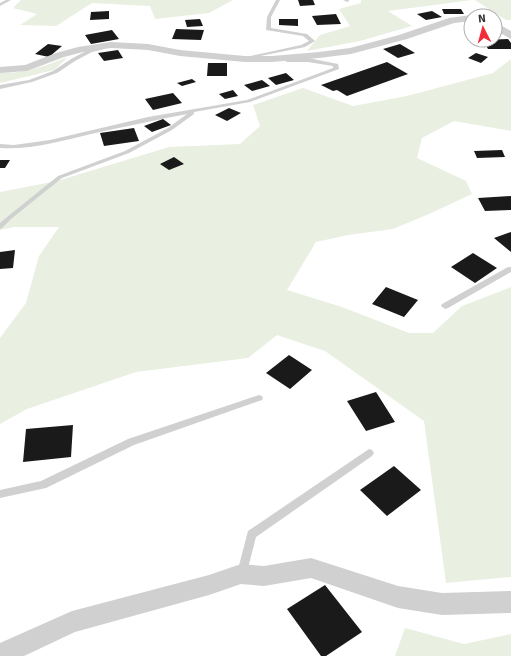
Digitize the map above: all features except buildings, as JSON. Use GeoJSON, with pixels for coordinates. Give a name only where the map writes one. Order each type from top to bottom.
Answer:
{"type":"FeatureCollection","features":[{"type":"Feature","properties":{"kind":"street"},"geometry":{"type":"LineString","coordinates":[[0,70],[27,68],[60,55],[82,49],[111,45],[148,47],[245,59],[272,59],[351,51],[403,37],[453,20],[463,19]]}},
{"type":"Feature","properties":{"kind":"street"},"geometry":{"type":"LineString","coordinates":[[0,654],[72,622],[209,585],[242,574],[264,576],[311,568],[398,597],[442,604],[511,602]]}},
{"type":"Feature","properties":{"kind":"lane"},"geometry":{"type":"LineString","coordinates":[[0,5],[9,0]]}},
{"type":"Feature","properties":{"kind":"lane"},"geometry":{"type":"LineString","coordinates":[[245,59],[303,46],[312,41],[305,35],[268,29],[269,17],[278,0]]}},
{"type":"Feature","properties":{"kind":"lane"},"geometry":{"type":"LineString","coordinates":[[0,87],[30,81],[55,72],[90,51],[111,45]]}},
{"type":"Feature","properties":{"kind":"lane"},"geometry":{"type":"LineString","coordinates":[[0,146],[50,142],[148,119],[248,102],[336,69],[336,65],[328,63],[308,60],[272,59]]}},
{"type":"Feature","properties":{"kind":"lane"},"geometry":{"type":"LineString","coordinates":[[0,227],[60,177],[127,152],[170,129],[194,112]]}},
{"type":"Feature","properties":{"kind":"lane"},"geometry":{"type":"LineString","coordinates":[[445,306],[511,269]]}},
{"type":"Feature","properties":{"kind":"lane"},"geometry":{"type":"LineString","coordinates":[[0,494],[43,485],[131,442],[259,398]]}},
{"type":"Feature","properties":{"kind":"lane"},"geometry":{"type":"LineString","coordinates":[[242,574],[252,534],[369,453]]}},
{"type":"Feature","properties":{"kind":"green space"},"geometry":{"type":"Polygon","coordinates":[[[21,0],[233,0],[209,13],[155,19],[150,6],[92,3],[56,26],[20,25],[37,14],[13,8],[21,0]]]}},
{"type":"Feature","properties":{"kind":"green space"},"geometry":{"type":"Polygon","coordinates":[[[361,0],[472,0],[388,11],[412,26],[360,41],[307,51],[320,35],[350,26],[339,9],[361,3],[361,0]]]}},
{"type":"Feature","properties":{"kind":"green space"},"geometry":{"type":"Polygon","coordinates":[[[475,0],[511,0],[511,20],[503,18],[503,8],[487,8],[475,0]]]}},
{"type":"Feature","properties":{"kind":"green space"},"geometry":{"type":"Polygon","coordinates":[[[68,57],[54,70],[0,83],[0,72],[9,73],[26,71],[68,57]]]}},
{"type":"Feature","properties":{"kind":"green space"},"geometry":{"type":"Polygon","coordinates":[[[511,59],[511,131],[454,121],[422,138],[417,158],[466,181],[472,194],[393,229],[348,235],[316,242],[287,290],[342,307],[409,333],[433,333],[462,306],[511,287],[511,577],[446,583],[424,421],[325,351],[277,335],[248,358],[136,372],[27,409],[0,424],[0,338],[26,303],[39,256],[59,227],[14,227],[0,230],[0,192],[57,181],[169,147],[240,144],[260,126],[253,105],[303,88],[353,106],[407,96],[493,73],[511,59]]]}},
{"type":"Feature","properties":{"kind":"green space"},"geometry":{"type":"Polygon","coordinates":[[[405,628],[464,644],[511,634],[511,656],[395,656],[405,628]]]}}]}
